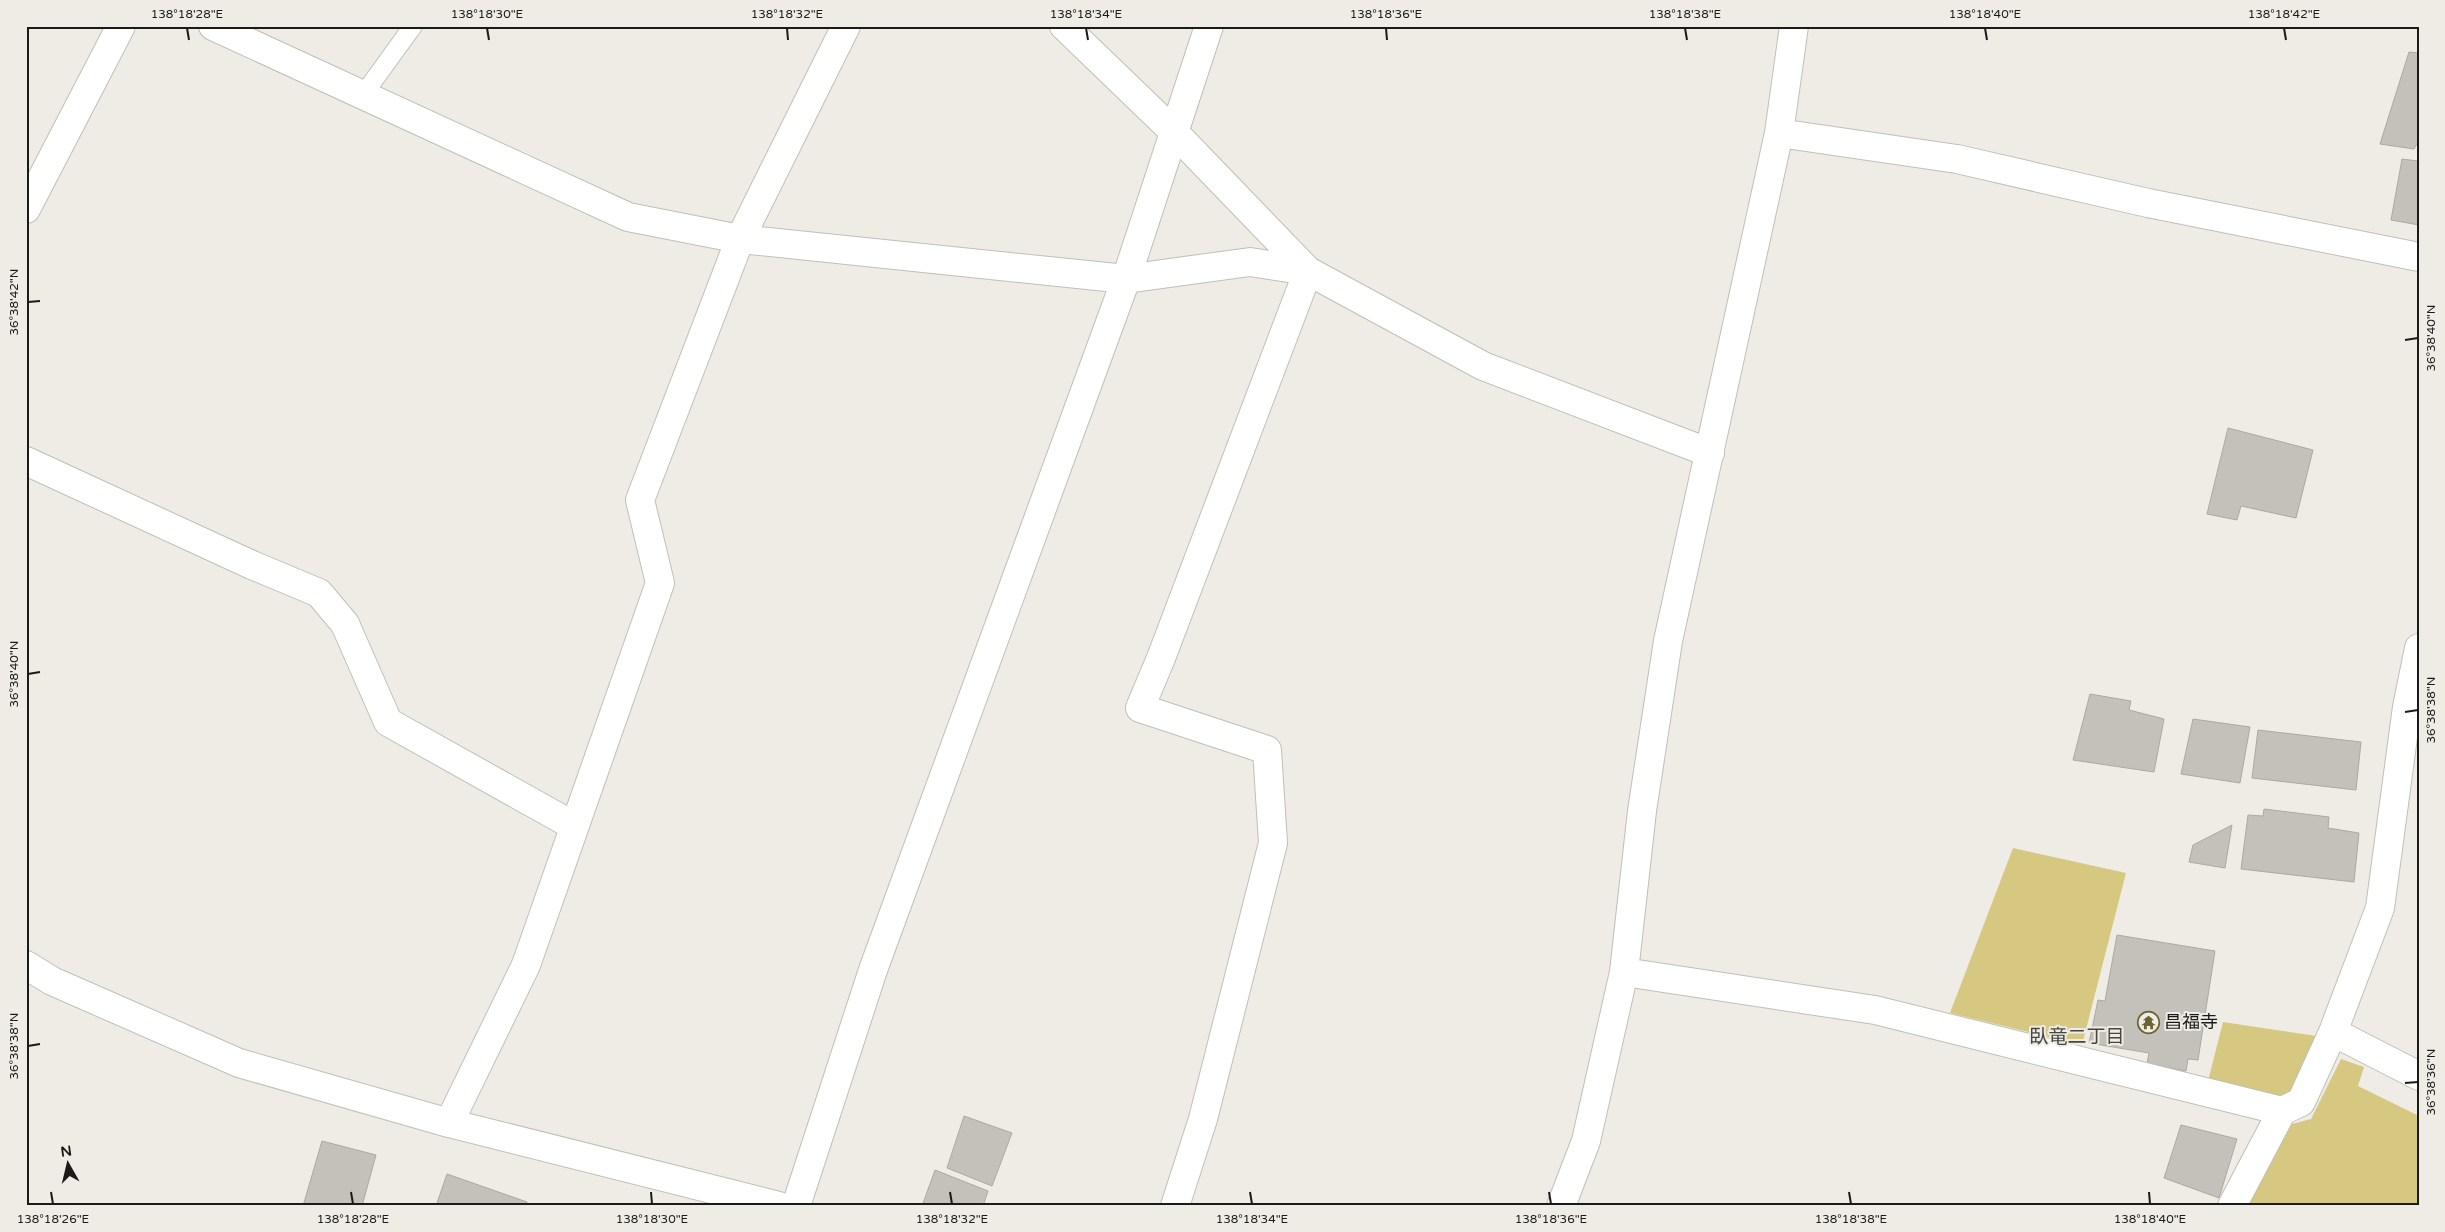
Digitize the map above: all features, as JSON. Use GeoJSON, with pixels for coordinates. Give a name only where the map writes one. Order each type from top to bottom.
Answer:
{"type":"FeatureCollection","features":[{"type":"Feature","properties":{"kind":"street"},"geometry":{"type":"LineString","coordinates":[[26,209],[121,26]]}},
{"type":"Feature","properties":{"kind":"street"},"geometry":{"type":"LineString","coordinates":[[213,26],[628,216],[740,239],[1126,279],[1250,262],[1308,271]]}},
{"type":"Feature","properties":{"kind":"street"},"geometry":{"type":"LineString","coordinates":[[449,1123],[526,965],[660,583],[640,500],[740,239],[846,26]]}},
{"type":"Feature","properties":{"kind":"street"},"geometry":{"type":"LineString","coordinates":[[1064,26],[1173,131],[1308,271],[1483,366],[1710,453]]}},
{"type":"Feature","properties":{"kind":"street"},"geometry":{"type":"LineString","coordinates":[[796,1206],[873,970],[1126,279],[1209,26]]}},
{"type":"Feature","properties":{"kind":"street"},"geometry":{"type":"LineString","coordinates":[[1561,1206],[1586,1141],[1624,972],[1642,811],[1668,640],[1779,133],[1794,26]]}},
{"type":"Feature","properties":{"kind":"street"},"geometry":{"type":"LineString","coordinates":[[1779,133],[1957,159],[2148,203],[2419,257]]}},
{"type":"Feature","properties":{"kind":"street"},"geometry":{"type":"LineString","coordinates":[[1175,1206],[1203,1119],[1273,843],[1267,750],[1140,708],[1161,658],[1308,271]]}},
{"type":"Feature","properties":{"kind":"street"},"geometry":{"type":"LineString","coordinates":[[26,461],[252,565],[319,593],[345,624],[388,722],[574,826]]}},
{"type":"Feature","properties":{"kind":"street"},"geometry":{"type":"LineString","coordinates":[[2232,1206],[2282,1111],[2301,1102],[2333,1032],[2380,908],[2407,707],[2419,648]]}},
{"type":"Feature","properties":{"kind":"street"},"geometry":{"type":"LineString","coordinates":[[26,965],[52,981],[239,1063],[449,1123],[779,1206]]}},
{"type":"Feature","properties":{"kind":"street"},"geometry":{"type":"LineString","coordinates":[[1624,972],[1875,1010],[2282,1111]]}},
{"type":"Feature","properties":{"kind":"street"},"geometry":{"type":"LineString","coordinates":[[2333,1032],[2419,1076]]}},
{"type":"Feature","properties":{"kind":"lane"},"geometry":{"type":"LineString","coordinates":[[363,95],[413,26]]}},
{"type":"Feature","properties":{"kind":"shaded area"},"geometry":{"type":"Polygon","coordinates":[[[2013,848],[2126,873],[2082,1045],[1950,1013],[2013,848]]]}},
{"type":"Feature","properties":{"kind":"shaded area"},"geometry":{"type":"Polygon","coordinates":[[[2223,1022],[2317,1036],[2289,1101],[2208,1081],[2223,1022]]]}},
{"type":"Feature","properties":{"kind":"shaded area"},"geometry":{"type":"Polygon","coordinates":[[[2341,1059],[2364,1067],[2358,1086],[2419,1116],[2419,1206],[2244,1206],[2288,1125],[2311,1119],[2341,1059]]]}},
{"type":"Feature","properties":{"kind":"building"},"geometry":{"type":"Polygon","coordinates":[[[2409,52],[2419,53],[2419,140],[2414,149],[2380,144],[2409,52]]]}},
{"type":"Feature","properties":{"kind":"building"},"geometry":{"type":"Polygon","coordinates":[[[2419,158],[2419,225],[2391,220],[2402,159],[2418,161],[2419,158]]]}},
{"type":"Feature","properties":{"kind":"building"},"geometry":{"type":"Polygon","coordinates":[[[2228,428],[2313,450],[2296,518],[2241,506],[2237,520],[2207,514],[2228,428]]]}},
{"type":"Feature","properties":{"kind":"building"},"geometry":{"type":"Polygon","coordinates":[[[2090,694],[2131,701],[2129,710],[2164,719],[2154,772],[2073,760],[2090,694]]]}},
{"type":"Feature","properties":{"kind":"building"},"geometry":{"type":"Polygon","coordinates":[[[2193,719],[2250,727],[2240,783],[2181,774],[2193,719]]]}},
{"type":"Feature","properties":{"kind":"building"},"geometry":{"type":"Polygon","coordinates":[[[2258,730],[2361,742],[2356,790],[2252,778],[2258,730]]]}},
{"type":"Feature","properties":{"kind":"building"},"geometry":{"type":"Polygon","coordinates":[[[2264,809],[2329,817],[2328,828],[2359,833],[2354,882],[2241,869],[2248,815],[2263,816],[2264,809]]]}},
{"type":"Feature","properties":{"kind":"building"},"geometry":{"type":"Polygon","coordinates":[[[2232,825],[2225,868],[2189,862],[2193,845],[2232,825]]]}},
{"type":"Feature","properties":{"kind":"building","name":"昌福寺"},"geometry":{"type":"Polygon","coordinates":[[[2117,935],[2215,951],[2198,1060],[2188,1059],[2186,1071],[2147,1064],[2149,1053],[2089,1043],[2098,1000],[2105,1001],[2117,935]]]}},
{"type":"Feature","properties":{"kind":"building"},"geometry":{"type":"Polygon","coordinates":[[[964,1116],[1012,1133],[992,1186],[947,1168],[964,1116]]]}},
{"type":"Feature","properties":{"kind":"building"},"geometry":{"type":"Polygon","coordinates":[[[2181,1125],[2237,1139],[2219,1198],[2164,1178],[2181,1125]]]}},
{"type":"Feature","properties":{"kind":"building"},"geometry":{"type":"Polygon","coordinates":[[[322,1141],[376,1155],[362,1206],[303,1206],[322,1141]]]}},
{"type":"Feature","properties":{"kind":"building"},"geometry":{"type":"Polygon","coordinates":[[[935,1170],[988,1191],[983,1206],[922,1206],[935,1170]]]}},
{"type":"Feature","properties":{"kind":"building"},"geometry":{"type":"Polygon","coordinates":[[[447,1174],[527,1202],[525,1206],[436,1206],[447,1174]]]}},
{"type":"Feature","properties":{"kind":"place","name":"昌福寺"},"geometry":{"type":"Point","coordinates":[2148,1022]}},
{"type":"Feature","properties":{"kind":"district","name":"臥竜二丁目"},"geometry":{"type":"Point","coordinates":[2077,1037]}}]}
